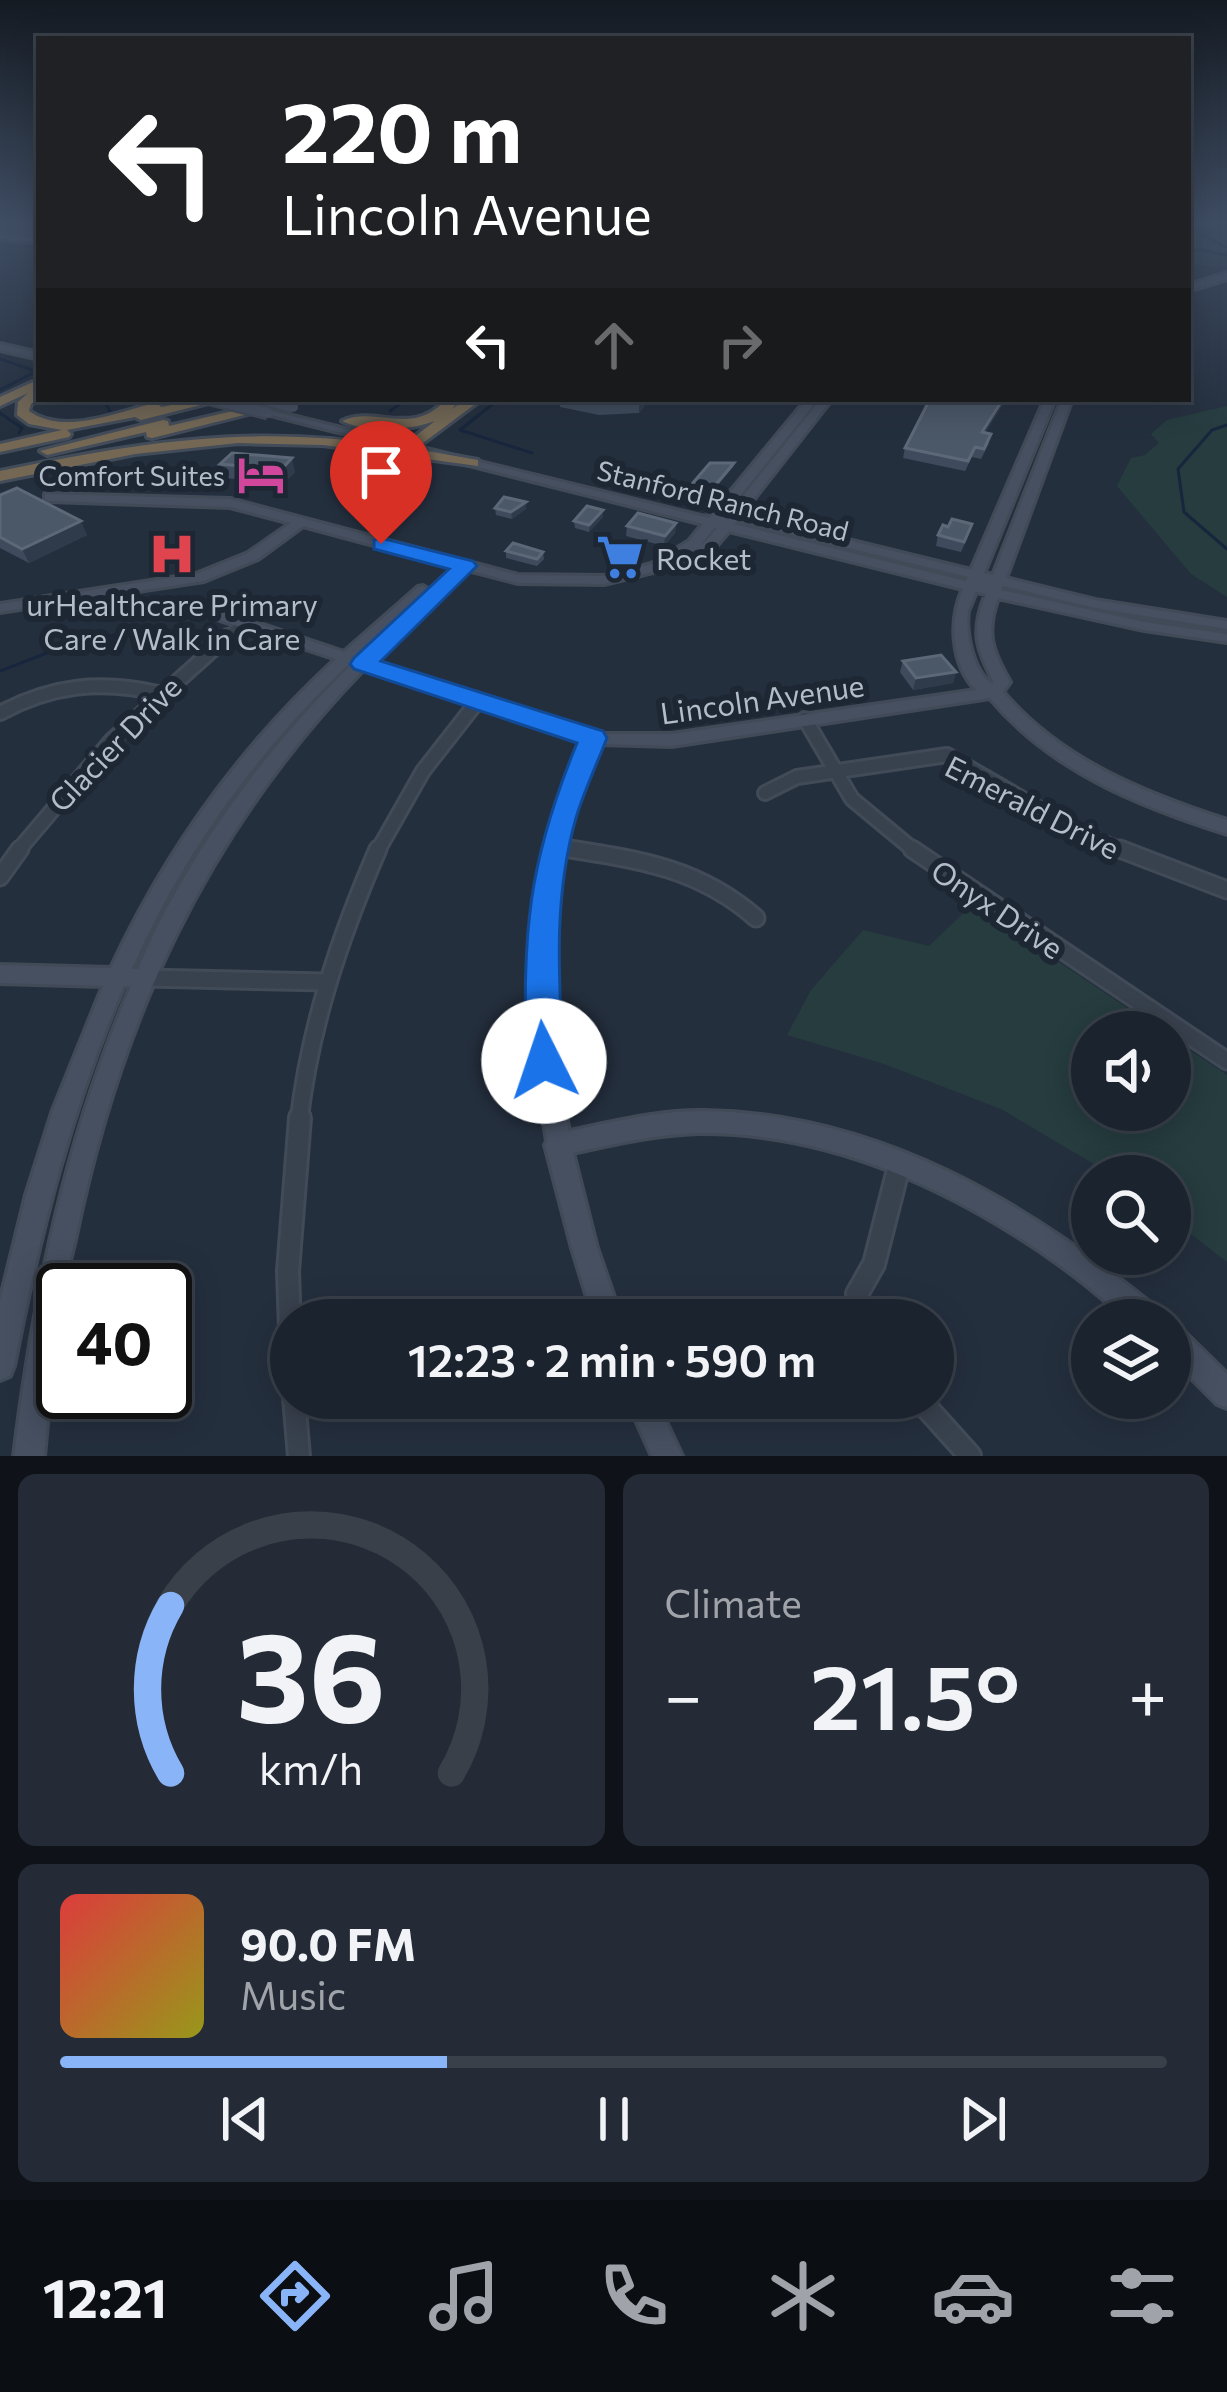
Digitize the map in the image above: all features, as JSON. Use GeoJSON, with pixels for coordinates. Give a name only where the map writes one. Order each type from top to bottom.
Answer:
{"type":"FeatureCollection","features":[{"type":"Feature","properties":{"kind":"highway"},"geometry":{"type":"LineString","coordinates":[[0,402],[36,389]]}},
{"type":"Feature","properties":{"kind":"highway"},"geometry":{"type":"LineString","coordinates":[[36,391],[22,405],[23,415],[56,425],[175,402]]}},
{"type":"Feature","properties":{"kind":"highway"},"geometry":{"type":"LineString","coordinates":[[0,448],[200,402]]}},
{"type":"Feature","properties":{"kind":"highway"},"geometry":{"type":"LineString","coordinates":[[349,421],[418,422],[451,402]]}},
{"type":"Feature","properties":{"kind":"highway"},"geometry":{"type":"LineString","coordinates":[[415,442],[471,402]]}},
{"type":"Feature","properties":{"kind":"highway"},"geometry":{"type":"LineString","coordinates":[[0,474],[297,403]]}},
{"type":"Feature","properties":{"kind":"highway"},"geometry":{"type":"LineString","coordinates":[[0,462],[266,404]]}},
{"type":"Feature","properties":{"kind":"highway"},"geometry":{"type":"LineString","coordinates":[[0,474],[131,449],[240,438],[327,441],[473,463]]}},
{"type":"Feature","properties":{"kind":"street"},"geometry":{"type":"LineString","coordinates":[[0,338],[36,345]]}},
{"type":"Feature","properties":{"kind":"street"},"geometry":{"type":"LineString","coordinates":[[0,347],[36,355]]}},
{"type":"Feature","properties":{"kind":"street"},"geometry":{"type":"LineString","coordinates":[[49,497],[218,502],[302,521],[532,590],[586,590],[647,580],[694,558],[811,402]]}},
{"type":"Feature","properties":{"kind":"street"},"geometry":{"type":"LineString","coordinates":[[760,473],[824,402]]}},
{"type":"Feature","properties":{"kind":"street"},"geometry":{"type":"LineString","coordinates":[[1049,402],[973,581],[959,622],[962,648],[978,684],[994,692],[1030,731],[1088,772],[1151,802],[1227,827]]}},
{"type":"Feature","properties":{"kind":"street"},"geometry":{"type":"LineString","coordinates":[[994,692],[1001,682],[982,637],[995,586],[1066,402]]}},
{"type":"Feature","properties":{"kind":"street","name":"Stanford Ranch Road"},"geometry":{"type":"LineString","coordinates":[[266,404],[297,403],[473,463],[724,520]]}},
{"type":"Feature","properties":{"kind":"street","name":"Stanford Ranch Road"},"geometry":{"type":"LineString","coordinates":[[266,404],[1144,626],[1227,638]]}},
{"type":"Feature","properties":{"kind":"street"},"geometry":{"type":"LineString","coordinates":[[1024,464],[1041,467]]}},
{"type":"Feature","properties":{"kind":"street"},"geometry":{"type":"LineString","coordinates":[[647,580],[724,520]]}},
{"type":"Feature","properties":{"kind":"street"},"geometry":{"type":"LineString","coordinates":[[0,608],[199,578],[254,556],[302,521]]}},
{"type":"Feature","properties":{"kind":"street"},"geometry":{"type":"LineString","coordinates":[[532,590],[624,576],[669,561]]}},
{"type":"Feature","properties":{"kind":"street"},"geometry":{"type":"LineString","coordinates":[[460,567],[568,583]]}},
{"type":"Feature","properties":{"kind":"street"},"geometry":{"type":"LineString","coordinates":[[0,1366],[44,1172],[88,1045],[172,871],[218,800],[275,729],[460,567]]}},
{"type":"Feature","properties":{"kind":"street","name":"Stanford Ranch Road"},"geometry":{"type":"LineString","coordinates":[[995,586],[1227,625]]}},
{"type":"Feature","properties":{"kind":"street","name":"Lincoln Avenue"},"geometry":{"type":"LineString","coordinates":[[198,608],[593,738],[672,740],[994,692]]}},
{"type":"Feature","properties":{"kind":"street","name":"Glacier Drive"},"geometry":{"type":"LineString","coordinates":[[0,877],[58,799],[158,693],[243,624]]}},
{"type":"Feature","properties":{"kind":"street"},"geometry":{"type":"LineString","coordinates":[[29,1456],[63,1235],[99,1103],[146,978],[189,889],[242,804],[354,661]]}},
{"type":"Feature","properties":{"kind":"street"},"geometry":{"type":"LineString","coordinates":[[0,713],[72,685],[107,682],[158,693]]}},
{"type":"Feature","properties":{"kind":"street"},"geometry":{"type":"LineString","coordinates":[[289,1299],[294,1164],[304,1083],[326,982],[358,893],[394,817],[434,754],[477,702]]}},
{"type":"Feature","properties":{"kind":"street","name":"Onyx Drive"},"geometry":{"type":"LineString","coordinates":[[805,719],[852,799],[889,834],[1227,1061]]}},
{"type":"Feature","properties":{"kind":"street"},"geometry":{"type":"LineString","coordinates":[[593,738],[554,848],[543,911],[540,985],[557,1145],[601,1299]]}},
{"type":"Feature","properties":{"kind":"street","name":"Emerald Drive"},"geometry":{"type":"LineString","coordinates":[[765,794],[797,777],[947,754],[1090,838],[1227,890]]}},
{"type":"Feature","properties":{"kind":"street"},"geometry":{"type":"LineString","coordinates":[[0,846],[19,849]]}},
{"type":"Feature","properties":{"kind":"street"},"geometry":{"type":"LineString","coordinates":[[554,848],[694,872],[724,887],[756,918]]}},
{"type":"Feature","properties":{"kind":"street"},"geometry":{"type":"LineString","coordinates":[[0,974],[326,982]]}},
{"type":"Feature","properties":{"kind":"street"},"geometry":{"type":"LineString","coordinates":[[557,1145],[658,1125],[743,1124],[813,1134],[899,1162],[1023,1225],[1121,1299]]}},
{"type":"Feature","properties":{"kind":"street"},"geometry":{"type":"LineString","coordinates":[[858,1299],[874,1264],[899,1162]]}},
{"type":"Feature","properties":{"kind":"street"},"geometry":{"type":"LineString","coordinates":[[1191,1359],[1227,1394]]}},
{"type":"Feature","properties":{"kind":"street"},"geometry":{"type":"LineString","coordinates":[[295,1419],[298,1456]]}},
{"type":"Feature","properties":{"kind":"street"},"geometry":{"type":"LineString","coordinates":[[650,1419],[667,1456]]}},
{"type":"Feature","properties":{"kind":"street"},"geometry":{"type":"LineString","coordinates":[[936,1419],[970,1456]]}},
{"type":"Feature","properties":{"kind":"green space"},"geometry":{"type":"Polygon","coordinates":[[[1227,406],[1227,597],[1191,574],[1117,486],[1131,458],[1145,455],[1159,443],[1151,434],[1167,420],[1227,406]]]}},
{"type":"Feature","properties":{"kind":"green space"},"geometry":{"type":"Polygon","coordinates":[[[973,904],[1132,1011],[1071,1011],[1071,1131],[1191,1131],[1191,1051],[1227,1075],[1227,1262],[1191,1234],[1191,1155],[1079,1155],[1001,1109],[884,1064],[787,1035],[811,990],[863,930],[929,946],[973,904]]]}},
{"type":"Feature","properties":{"kind":"building"},"geometry":{"type":"Polygon","coordinates":[[[928,402],[1001,402],[982,432],[991,434],[984,449],[975,447],[968,461],[905,448],[928,402]]]}},
{"type":"Feature","properties":{"kind":"building"},"geometry":{"type":"Polygon","coordinates":[[[232,453],[292,458],[281,470],[220,464],[232,453]]]}},
{"type":"Feature","properties":{"kind":"building"},"geometry":{"type":"Polygon","coordinates":[[[710,463],[734,463],[712,489],[692,484],[710,463]]]}},
{"type":"Feature","properties":{"kind":"building"},"geometry":{"type":"Polygon","coordinates":[[[403,469],[429,475],[419,483],[394,475],[403,469]]]}},
{"type":"Feature","properties":{"kind":"building"},"geometry":{"type":"Polygon","coordinates":[[[17,488],[81,521],[22,549],[0,537],[0,495],[17,488]]]}},
{"type":"Feature","properties":{"kind":"building"},"geometry":{"type":"Polygon","coordinates":[[[504,497],[526,502],[511,512],[495,508],[504,497]]]}},
{"type":"Feature","properties":{"kind":"building"},"geometry":{"type":"Polygon","coordinates":[[[587,506],[603,510],[589,525],[574,521],[587,506]]]}},
{"type":"Feature","properties":{"kind":"building"},"geometry":{"type":"Polygon","coordinates":[[[638,513],[676,523],[665,536],[627,526],[638,513]]]}},
{"type":"Feature","properties":{"kind":"building"},"geometry":{"type":"Polygon","coordinates":[[[952,519],[972,524],[964,542],[938,535],[952,519]]]}},
{"type":"Feature","properties":{"kind":"building"},"geometry":{"type":"Polygon","coordinates":[[[513,543],[543,552],[537,559],[506,551],[513,543]]]}},
{"type":"Feature","properties":{"kind":"building"},"geometry":{"type":"Polygon","coordinates":[[[941,655],[956,672],[916,678],[903,661],[941,655]]]}},
{"type":"Feature","properties":{"kind":"waterway"},"geometry":{"type":"LineString","coordinates":[[0,359],[32,370]]}},
{"type":"Feature","properties":{"kind":"waterway"},"geometry":{"type":"LineString","coordinates":[[0,390],[36,372]]}},
{"type":"Feature","properties":{"kind":"waterway"},"geometry":{"type":"LineString","coordinates":[[105,402],[110,411]]}},
{"type":"Feature","properties":{"kind":"waterway"},"geometry":{"type":"LineString","coordinates":[[390,411],[403,402]]}},
{"type":"Feature","properties":{"kind":"waterway"},"geometry":{"type":"LineString","coordinates":[[495,402],[460,430],[532,453]]}},
{"type":"Feature","properties":{"kind":"waterway"},"geometry":{"type":"LineString","coordinates":[[0,413],[22,428],[19,433]]}},
{"type":"Feature","properties":{"kind":"waterway"},"geometry":{"type":"LineString","coordinates":[[1227,425],[1212,430],[1178,469],[1184,512],[1227,549]]}},
{"type":"Feature","properties":{"kind":"waterway"},"geometry":{"type":"LineString","coordinates":[[0,671],[70,644],[124,633]]}},
{"type":"Feature","properties":{"kind":"place","name":"Comfort Suites"},"geometry":{"type":"Point","coordinates":[261,475]}},
{"type":"Feature","properties":{"kind":"place","name":"urHealthcare Primary Care / Walk in Care"},"geometry":{"type":"Point","coordinates":[172,554]}},
{"type":"Feature","properties":{"kind":"place","name":"Rocket"},"geometry":{"type":"Point","coordinates":[620,557]}},
{"type":"Feature","properties":{"kind":"route"},"geometry":{"type":"LineString","coordinates":[[381,544],[465,566],[363,664],[593,738],[561,818],[548,878],[540,946],[544,1061]]}}]}
